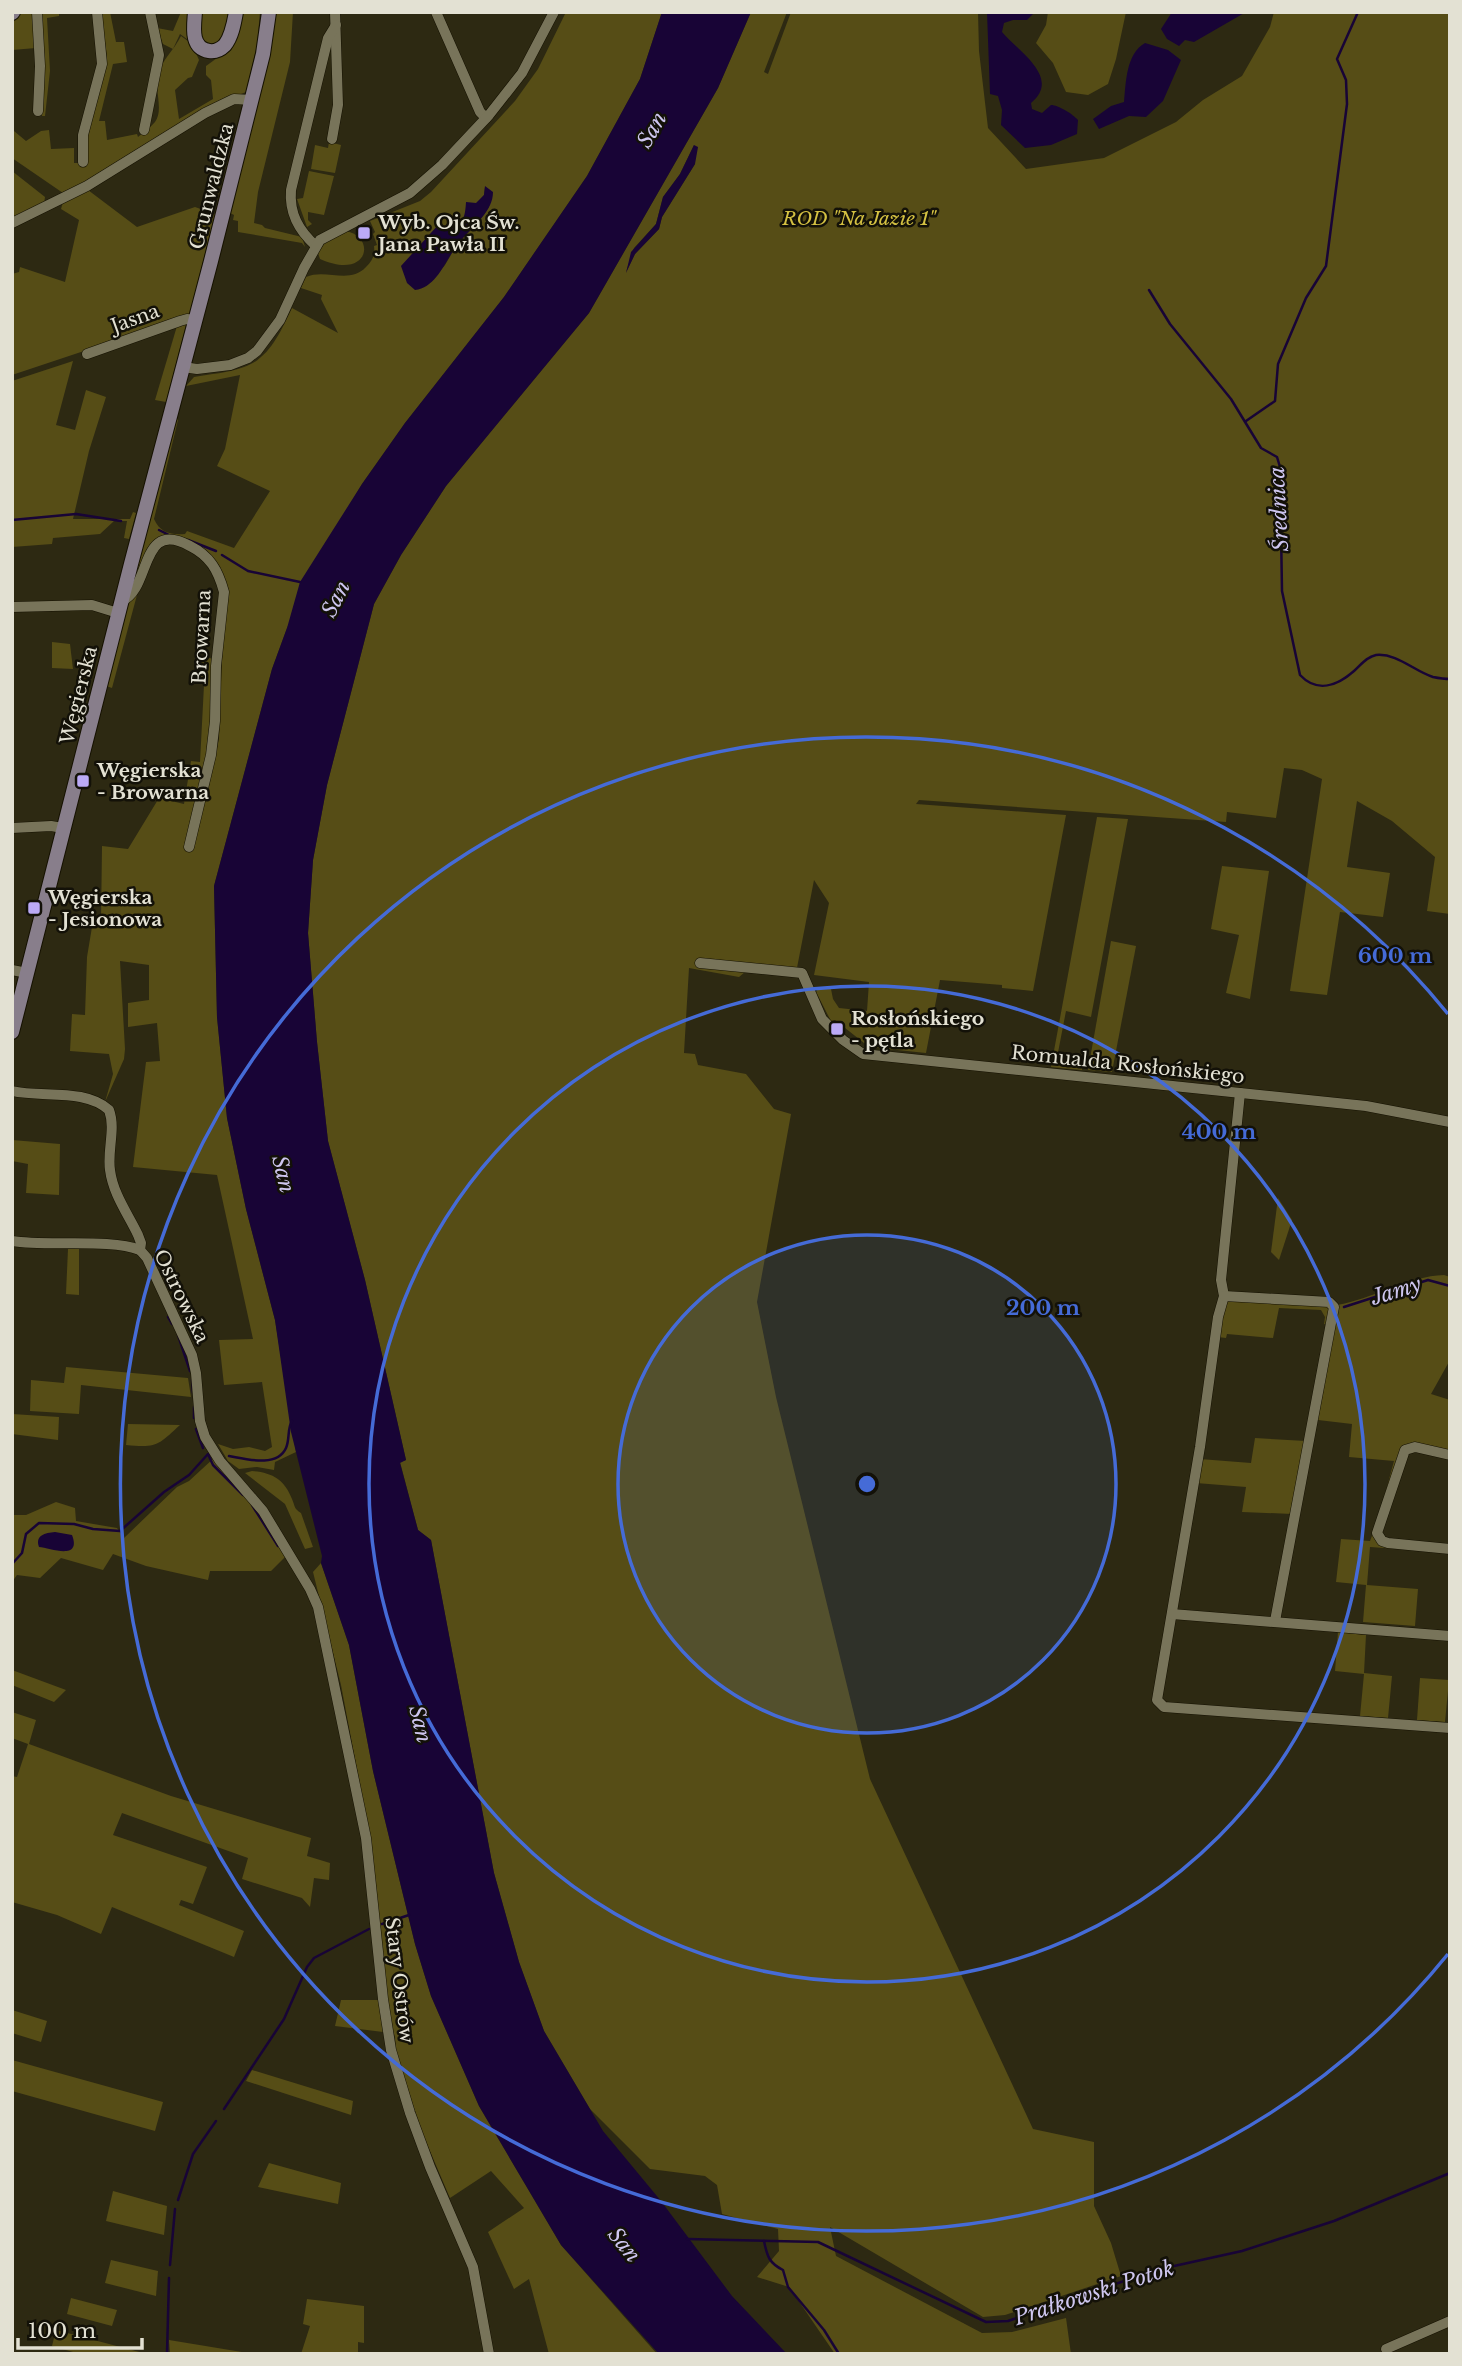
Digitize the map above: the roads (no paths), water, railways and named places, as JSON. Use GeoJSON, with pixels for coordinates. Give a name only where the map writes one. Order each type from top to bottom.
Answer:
{"type":"FeatureCollection","features":[{"type":"Feature","properties":{"kind":"main road"},"geometry":{"type":"LineString","coordinates":[[195,12],[196,41],[202,48],[210,51],[220,49],[228,40],[236,12]]}},
{"type":"Feature","properties":{"kind":"main road","name":"Grunwaldzka"},"geometry":{"type":"LineString","coordinates":[[183,367],[252,100],[263,54],[268,12]]}},
{"type":"Feature","properties":{"kind":"main road","name":"Węgierska"},"geometry":{"type":"LineString","coordinates":[[12,1032],[20,971],[64,828],[183,367]]}},
{"type":"Feature","properties":{"kind":"street"},"geometry":{"type":"LineString","coordinates":[[37,12],[40,66],[37,111]]}},
{"type":"Feature","properties":{"kind":"street"},"geometry":{"type":"LineString","coordinates":[[83,162],[83,135],[102,64],[97,12]]}},
{"type":"Feature","properties":{"kind":"street"},"geometry":{"type":"LineString","coordinates":[[144,130],[159,55],[150,12]]}},
{"type":"Feature","properties":{"kind":"street"},"geometry":{"type":"LineString","coordinates":[[332,139],[338,105],[335,12]]}},
{"type":"Feature","properties":{"kind":"street"},"geometry":{"type":"LineString","coordinates":[[436,12],[480,112],[486,118]]}},
{"type":"Feature","properties":{"kind":"street"},"geometry":{"type":"LineString","coordinates":[[183,367],[201,369],[230,365],[257,351],[280,320],[316,246],[326,236],[410,193],[442,165],[486,118],[526,66],[554,12]]}},
{"type":"Feature","properties":{"kind":"street"},"geometry":{"type":"LineString","coordinates":[[316,246],[301,232],[295,219],[291,190],[328,38],[336,25]]}},
{"type":"Feature","properties":{"kind":"street"},"geometry":{"type":"LineString","coordinates":[[12,223],[87,186],[205,113],[234,99],[252,100]]}},
{"type":"Feature","properties":{"kind":"street","name":"Jasna"},"geometry":{"type":"LineString","coordinates":[[87,354],[180,321],[196,320]]}},
{"type":"Feature","properties":{"kind":"street","name":"Browarna"},"geometry":{"type":"LineString","coordinates":[[120,607],[134,588],[154,547],[168,539],[178,540],[205,555],[216,568],[222,582],[224,592],[211,754],[189,847]]}},
{"type":"Feature","properties":{"kind":"street"},"geometry":{"type":"LineString","coordinates":[[12,607],[120,607]]}},
{"type":"Feature","properties":{"kind":"street"},"geometry":{"type":"LineString","coordinates":[[12,828],[64,828]]}},
{"type":"Feature","properties":{"kind":"street","name":"Romualda Rosłońskiego"},"geometry":{"type":"LineString","coordinates":[[700,963],[802,973],[822,1019],[843,1040],[863,1054],[1366,1106],[1450,1122]]}},
{"type":"Feature","properties":{"kind":"street","name":"Ostrowska"},"geometry":{"type":"LineString","coordinates":[[12,1091],[79,1098],[106,1107],[110,1113],[110,1172],[120,1201],[138,1235],[140,1250],[147,1258],[192,1355],[197,1373],[200,1421],[205,1437],[220,1461],[263,1511],[315,1601]]}},
{"type":"Feature","properties":{"kind":"street"},"geometry":{"type":"LineString","coordinates":[[1240,1093],[1221,1280],[1224,1296],[1218,1317],[1172,1614],[1156,1697],[1161,1706],[1450,1728]]}},
{"type":"Feature","properties":{"kind":"street"},"geometry":{"type":"LineString","coordinates":[[12,1241],[140,1250]]}},
{"type":"Feature","properties":{"kind":"street"},"geometry":{"type":"LineString","coordinates":[[1224,1296],[1329,1302],[1334,1307],[1275,1621]]}},
{"type":"Feature","properties":{"kind":"street"},"geometry":{"type":"LineString","coordinates":[[1450,1455],[1415,1447],[1405,1450],[1377,1533],[1382,1541],[1388,1544],[1450,1549]]}},
{"type":"Feature","properties":{"kind":"street","name":"Stary Ostrów"},"geometry":{"type":"LineString","coordinates":[[315,1601],[326,1641],[366,1838],[391,2050],[430,2167],[473,2267],[489,2354]]}},
{"type":"Feature","properties":{"kind":"street"},"geometry":{"type":"LineString","coordinates":[[1172,1614],[1450,1636]]}},
{"type":"Feature","properties":{"kind":"street"},"geometry":{"type":"LineString","coordinates":[[1386,2350],[1450,2321]]}},
{"type":"Feature","properties":{"kind":"water","name":"San"},"geometry":{"type":"Polygon","coordinates":[[[662,12],[751,12],[718,88],[589,313],[446,486],[401,555],[374,604],[327,785],[313,860],[308,933],[328,1141],[365,1280],[406,1460],[400,1463],[418,1530],[431,1540],[494,1873],[519,1962],[544,2031],[603,2131],[661,2201],[732,2296],[787,2354],[658,2353],[561,2245],[479,2106],[431,1996],[415,1944],[373,1771],[349,1645],[321,1563],[322,1556],[291,1432],[275,1320],[246,1209],[227,1118],[217,1017],[214,886],[272,669],[300,582],[362,484],[405,423],[504,297],[587,176],[640,79],[662,12]]]}},
{"type":"Feature","properties":{"kind":"water"},"geometry":{"type":"Polygon","coordinates":[[[987,12],[1035,12],[1027,20],[1004,23],[1002,32],[1034,65],[1040,75],[1042,84],[1039,94],[1031,103],[1032,109],[1042,113],[1051,105],[1065,110],[1078,120],[1077,134],[1051,145],[1025,148],[1001,125],[1002,110],[998,96],[990,94],[987,12]]]}},
{"type":"Feature","properties":{"kind":"water"},"geometry":{"type":"Polygon","coordinates":[[[1172,12],[1246,12],[1194,42],[1185,40],[1179,46],[1167,39],[1161,29],[1172,12]]]}},
{"type":"Feature","properties":{"kind":"water"},"geometry":{"type":"Polygon","coordinates":[[[1145,43],[1168,50],[1181,60],[1163,101],[1146,117],[1129,116],[1099,129],[1093,119],[1111,106],[1124,102],[1131,61],[1145,43]]]}},
{"type":"Feature","properties":{"kind":"water"},"geometry":{"type":"Polygon","coordinates":[[[694,145],[698,147],[695,164],[662,217],[659,229],[635,254],[626,273],[631,252],[656,224],[663,197],[680,174],[694,145]]]}},
{"type":"Feature","properties":{"kind":"water"},"geometry":{"type":"Polygon","coordinates":[[[485,186],[493,192],[486,211],[457,244],[431,283],[415,290],[407,283],[401,266],[439,224],[446,230],[460,224],[466,202],[476,203],[484,195],[485,186]]]}},
{"type":"Feature","properties":{"kind":"water"},"geometry":{"type":"Polygon","coordinates":[[[55,1532],[72,1535],[73,1548],[63,1551],[39,1547],[40,1537],[55,1532]]]}},
{"type":"Feature","properties":{"kind":"waterway","name":"Średnica"},"geometry":{"type":"LineString","coordinates":[[1246,421],[1275,401],[1278,364],[1306,298],[1326,266],[1347,104],[1346,80],[1337,59],[1358,12]]}},
{"type":"Feature","properties":{"kind":"waterway","name":"Średnica"},"geometry":{"type":"LineString","coordinates":[[1149,290],[1170,324],[1231,399],[1261,448],[1277,457],[1280,467],[1282,591],[1300,675],[1320,686],[1334,684],[1369,658],[1384,655],[1433,677],[1450,679]]}},
{"type":"Feature","properties":{"kind":"waterway"},"geometry":{"type":"LineString","coordinates":[[12,520],[76,514],[121,521]]}},
{"type":"Feature","properties":{"kind":"waterway"},"geometry":{"type":"LineString","coordinates":[[159,530],[171,536]]}},
{"type":"Feature","properties":{"kind":"waterway"},"geometry":{"type":"LineString","coordinates":[[188,540],[216,551]]}},
{"type":"Feature","properties":{"kind":"waterway"},"geometry":{"type":"LineString","coordinates":[[222,555],[248,571],[300,582]]}},
{"type":"Feature","properties":{"kind":"waterway","name":"Jamy"},"geometry":{"type":"LineString","coordinates":[[1344,1307],[1428,1280],[1450,1286]]}},
{"type":"Feature","properties":{"kind":"waterway"},"geometry":{"type":"LineString","coordinates":[[168,1317],[172,1324]]}},
{"type":"Feature","properties":{"kind":"waterway"},"geometry":{"type":"LineString","coordinates":[[178,1335],[190,1371]]}},
{"type":"Feature","properties":{"kind":"waterway"},"geometry":{"type":"LineString","coordinates":[[192,1380],[193,1393]]}},
{"type":"Feature","properties":{"kind":"waterway"},"geometry":{"type":"LineString","coordinates":[[194,1407],[194,1418]]}},
{"type":"Feature","properties":{"kind":"waterway"},"geometry":{"type":"LineString","coordinates":[[229,1456],[260,1461],[276,1458],[286,1448],[292,1421]]}},
{"type":"Feature","properties":{"kind":"waterway"},"geometry":{"type":"LineString","coordinates":[[196,1429],[203,1448]]}},
{"type":"Feature","properties":{"kind":"waterway"},"geometry":{"type":"LineString","coordinates":[[12,1564],[22,1553],[26,1534],[39,1523],[74,1524],[120,1531],[164,1492],[189,1475],[208,1454],[213,1465],[243,1495]]}},
{"type":"Feature","properties":{"kind":"waterway"},"geometry":{"type":"LineString","coordinates":[[252,1505],[278,1546]]}},
{"type":"Feature","properties":{"kind":"waterway"},"geometry":{"type":"LineString","coordinates":[[382,1924],[409,1915]]}},
{"type":"Feature","properties":{"kind":"waterway"},"geometry":{"type":"LineString","coordinates":[[224,2109],[284,2019],[307,1967],[314,1958],[369,1929]]}},
{"type":"Feature","properties":{"kind":"waterway"},"geometry":{"type":"LineString","coordinates":[[178,2200],[193,2154],[216,2121]]}},
{"type":"Feature","properties":{"kind":"waterway","name":"Prałkowski Potok"},"geometry":{"type":"LineString","coordinates":[[687,2239],[818,2242],[986,2322],[1008,2321],[1156,2270],[1242,2251],[1334,2221],[1450,2173]]}},
{"type":"Feature","properties":{"kind":"waterway"},"geometry":{"type":"LineString","coordinates":[[170,2265],[175,2209]]}},
{"type":"Feature","properties":{"kind":"waterway"},"geometry":{"type":"LineString","coordinates":[[764,2241],[769,2258],[783,2270],[788,2287],[824,2330],[839,2354]]}},
{"type":"Feature","properties":{"kind":"waterway"},"geometry":{"type":"LineString","coordinates":[[167,2354],[169,2278]]}},
{"type":"Feature","properties":{"kind":"place","name":"Wyb. Ojca Św. Jana Pawła II"},"geometry":{"type":"Point","coordinates":[364,233]}},
{"type":"Feature","properties":{"kind":"place","name":"Węgierska - Browarna"},"geometry":{"type":"Point","coordinates":[83,781]}},
{"type":"Feature","properties":{"kind":"place","name":"Węgierska - Jesionowa"},"geometry":{"type":"Point","coordinates":[34,908]}},
{"type":"Feature","properties":{"kind":"place","name":"Rosłońskiego - pętla"},"geometry":{"type":"Point","coordinates":[837,1029]}},
{"type":"Feature","properties":{"kind":"park label","name":"ROD \"Na Jazie 1\""},"geometry":{"type":"Point","coordinates":[859,218]}}]}
